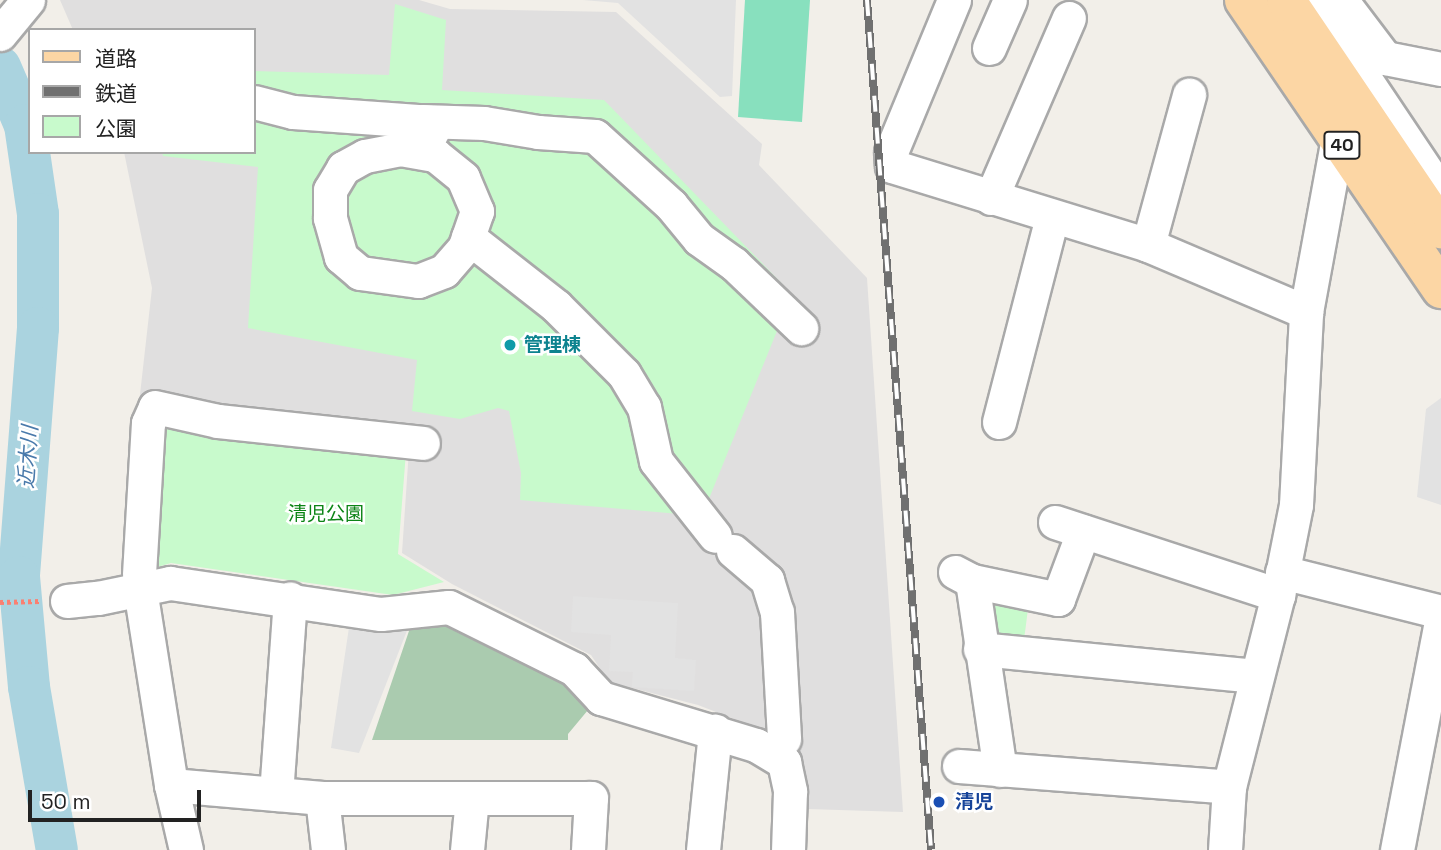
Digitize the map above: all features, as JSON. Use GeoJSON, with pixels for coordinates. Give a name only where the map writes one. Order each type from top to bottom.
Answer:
{"type":"FeatureCollection","features":[{"type":"Feature","properties":{"kind":"main road","name":"40"},"geometry":{"type":"LineString","coordinates":[[1244,0],[1326,65],[1338,138],[1441,289]]}},
{"type":"Feature","properties":{"kind":"main road","name":"40"},"geometry":{"type":"LineString","coordinates":[[1286,0],[1326,65],[1441,229]]}},
{"type":"Feature","properties":{"kind":"street"},"geometry":{"type":"LineString","coordinates":[[0,34],[28,0]]}},
{"type":"Feature","properties":{"kind":"street"},"geometry":{"type":"LineString","coordinates":[[954,0],[891,152],[892,166],[1148,245],[1306,312]]}},
{"type":"Feature","properties":{"kind":"street"},"geometry":{"type":"LineString","coordinates":[[989,48],[1010,0]]}},
{"type":"Feature","properties":{"kind":"street"},"geometry":{"type":"LineString","coordinates":[[1237,0],[1326,65],[1441,193]]}},
{"type":"Feature","properties":{"kind":"street"},"geometry":{"type":"LineString","coordinates":[[1326,65],[1334,1]]}},
{"type":"Feature","properties":{"kind":"street"},"geometry":{"type":"LineString","coordinates":[[1334,1],[1385,58],[1441,69]]}},
{"type":"Feature","properties":{"kind":"street"},"geometry":{"type":"LineString","coordinates":[[991,198],[1069,18]]}},
{"type":"Feature","properties":{"kind":"street"},"geometry":{"type":"LineString","coordinates":[[1148,245],[1189,95]]}},
{"type":"Feature","properties":{"kind":"street"},"geometry":{"type":"LineString","coordinates":[[256,103],[293,112],[432,122],[429,155]]}},
{"type":"Feature","properties":{"kind":"street"},"geometry":{"type":"LineString","coordinates":[[422,121],[484,123],[538,132],[595,136],[671,205],[699,239],[734,264],[801,328]]}},
{"type":"Feature","properties":{"kind":"street"},"geometry":{"type":"LineString","coordinates":[[1225,850],[1229,787],[1280,584],[1296,505],[1306,312],[1338,138]]}},
{"type":"Feature","properties":{"kind":"street"},"geometry":{"type":"LineString","coordinates":[[400,149],[429,155],[463,178],[477,211],[468,237],[464,248],[444,271],[418,281],[360,273],[341,257],[330,218],[330,190],[344,168],[382,151],[400,149]]}},
{"type":"Feature","properties":{"kind":"street"},"geometry":{"type":"LineString","coordinates":[[999,422],[1052,217]]}},
{"type":"Feature","properties":{"kind":"street"},"geometry":{"type":"LineString","coordinates":[[468,237],[556,306],[624,374],[644,407],[656,461],[724,543],[767,580],[777,612],[783,740]]}},
{"type":"Feature","properties":{"kind":"street"},"geometry":{"type":"LineString","coordinates":[[186,850],[171,785],[140,582],[148,423],[155,407],[218,421],[423,443]]}},
{"type":"Feature","properties":{"kind":"street"},"geometry":{"type":"LineString","coordinates":[[1000,771],[980,649],[963,576],[1058,599],[1069,527],[1280,584],[1441,612]]}},
{"type":"Feature","properties":{"kind":"street"},"geometry":{"type":"LineString","coordinates":[[67,601],[140,582],[170,583],[381,614],[450,607],[574,669],[601,698],[756,745],[784,762],[790,791],[788,850]]}},
{"type":"Feature","properties":{"kind":"street"},"geometry":{"type":"LineString","coordinates":[[275,794],[290,599]]}},
{"type":"Feature","properties":{"kind":"street"},"geometry":{"type":"LineString","coordinates":[[1397,850],[1441,622]]}},
{"type":"Feature","properties":{"kind":"street"},"geometry":{"type":"LineString","coordinates":[[980,649],[1255,676]]}},
{"type":"Feature","properties":{"kind":"street"},"geometry":{"type":"LineString","coordinates":[[703,850],[715,731]]}},
{"type":"Feature","properties":{"kind":"street"},"geometry":{"type":"LineString","coordinates":[[959,766],[1229,787]]}},
{"type":"Feature","properties":{"kind":"street"},"geometry":{"type":"LineString","coordinates":[[171,785],[322,798],[591,798],[588,850]]}},
{"type":"Feature","properties":{"kind":"street"},"geometry":{"type":"LineString","coordinates":[[322,798],[328,850]]}},
{"type":"Feature","properties":{"kind":"street"},"geometry":{"type":"LineString","coordinates":[[467,850],[472,798]]}},
{"type":"Feature","properties":{"kind":"path"},"geometry":{"type":"LineString","coordinates":[[0,602],[67,601]]}},
{"type":"Feature","properties":{"kind":"shaded area"},"geometry":{"type":"Polygon","coordinates":[[[60,0],[419,0],[450,9],[616,12],[762,144],[759,165],[867,278],[903,812],[807,809],[807,781],[801,758],[791,741],[698,705],[609,682],[591,655],[452,584],[402,553],[409,449],[137,421],[152,288],[124,154],[256,154],[256,28],[72,28],[60,0]]]}},
{"type":"Feature","properties":{"kind":"shaded area"},"geometry":{"type":"Polygon","coordinates":[[[583,0],[736,0],[732,96],[720,97],[618,3],[583,0]]]}},
{"type":"Feature","properties":{"kind":"shaded area"},"geometry":{"type":"Polygon","coordinates":[[[1441,398],[1441,505],[1417,497],[1426,409],[1441,398]]]}},
{"type":"Feature","properties":{"kind":"shaded area"},"geometry":{"type":"Polygon","coordinates":[[[573,596],[678,603],[675,658],[696,660],[694,691],[632,687],[633,672],[609,671],[611,635],[571,632],[573,596]]]}},
{"type":"Feature","properties":{"kind":"shaded area"},"geometry":{"type":"Polygon","coordinates":[[[351,614],[410,623],[359,753],[331,748],[351,614]]]}},
{"type":"Feature","properties":{"kind":"green space"},"geometry":{"type":"Polygon","coordinates":[[[745,0],[810,0],[802,122],[738,117],[745,0]]]}},
{"type":"Feature","properties":{"kind":"green space"},"geometry":{"type":"Polygon","coordinates":[[[395,4],[446,20],[442,90],[604,100],[792,294],[702,516],[520,500],[521,473],[509,411],[498,408],[460,419],[412,411],[417,360],[248,328],[258,167],[162,154],[256,154],[256,71],[389,75],[395,4]]]}},
{"type":"Feature","properties":{"kind":"green space","name":"清児公園"},"geometry":{"type":"Polygon","coordinates":[[[153,426],[406,452],[398,554],[444,582],[393,595],[171,563],[144,571],[153,426]]]}},
{"type":"Feature","properties":{"kind":"green space"},"geometry":{"type":"Polygon","coordinates":[[[992,594],[1029,601],[1024,640],[989,639],[992,594]]]}},
{"type":"Feature","properties":{"kind":"green space"},"geometry":{"type":"Polygon","coordinates":[[[449,614],[571,676],[593,704],[568,734],[568,740],[372,740],[410,628],[449,614]]]}},
{"type":"Feature","properties":{"kind":"waterway","name":"近木川"},"geometry":{"type":"LineString","coordinates":[[0,67],[25,125],[28,146]]}},
{"type":"Feature","properties":{"kind":"waterway","name":"近木川"},"geometry":{"type":"LineString","coordinates":[[29,154],[38,214],[38,328],[19,577],[29,687],[57,850]]}},
{"type":"Feature","properties":{"kind":"railway"},"geometry":{"type":"LineString","coordinates":[[867,0],[931,850]]}},
{"type":"Feature","properties":{"kind":"place","name":"管理棟"},"geometry":{"type":"Point","coordinates":[510,345]}},
{"type":"Feature","properties":{"kind":"place","name":"清児"},"geometry":{"type":"Point","coordinates":[939,802]}}]}
